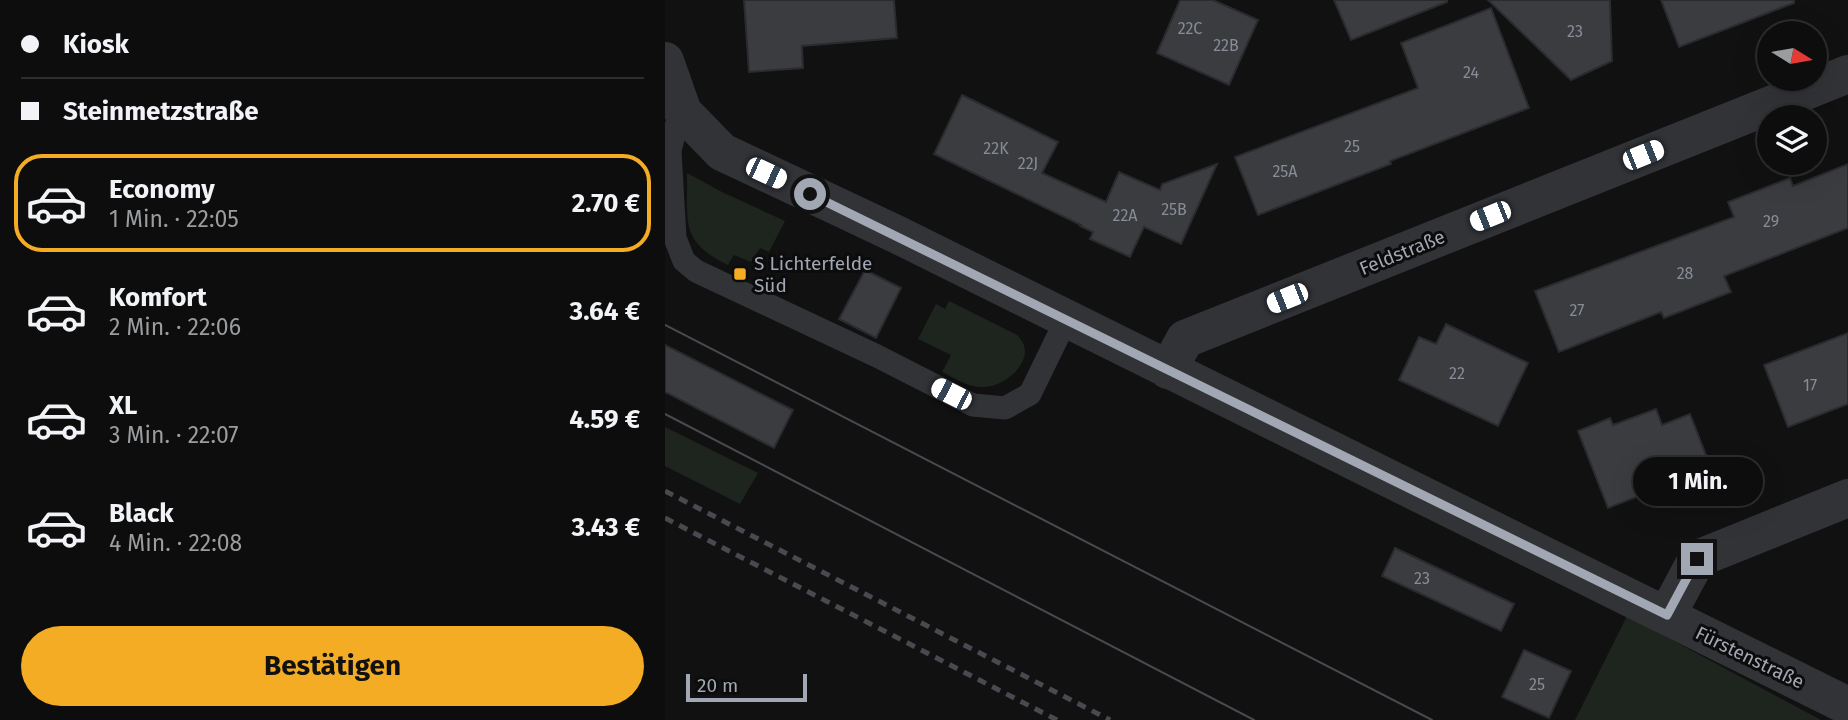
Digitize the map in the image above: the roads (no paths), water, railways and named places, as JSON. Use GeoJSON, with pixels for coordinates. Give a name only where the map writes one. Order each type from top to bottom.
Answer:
{"type":"FeatureCollection","features":[{"type":"Feature","properties":{"kind":"street"},"geometry":{"type":"LineString","coordinates":[[665,61],[679,119]]}},
{"type":"Feature","properties":{"kind":"street","name":"Feldstraße"},"geometry":{"type":"LineString","coordinates":[[1168,370],[1185,339],[1848,74]]}},
{"type":"Feature","properties":{"kind":"street","name":"Fürstenstraße"},"geometry":{"type":"LineString","coordinates":[[679,119],[722,152],[898,235],[1848,706]]}},
{"type":"Feature","properties":{"kind":"street"},"geometry":{"type":"LineString","coordinates":[[1667,615],[1697,559],[1848,498]]}},
{"type":"Feature","properties":{"kind":"lane"},"geometry":{"type":"LineString","coordinates":[[679,119],[670,151],[674,238],[684,261],[696,271],[877,356],[973,405],[1005,408],[1030,394],[1066,320]]}},
{"type":"Feature","properties":{"kind":"tram line"},"geometry":{"type":"LineString","coordinates":[[665,325],[1432,720]]}},
{"type":"Feature","properties":{"kind":"tram line"},"geometry":{"type":"LineString","coordinates":[[665,414],[1254,720]]}},
{"type":"Feature","properties":{"kind":"railway"},"geometry":{"type":"LineString","coordinates":[[665,491],[1110,720]]}},
{"type":"Feature","properties":{"kind":"railway"},"geometry":{"type":"LineString","coordinates":[[665,518],[1057,720]]}},
{"type":"Feature","properties":{"kind":"place","name":"S Lichterfelde Süd"},"geometry":{"type":"Point","coordinates":[740,274]}}]}
